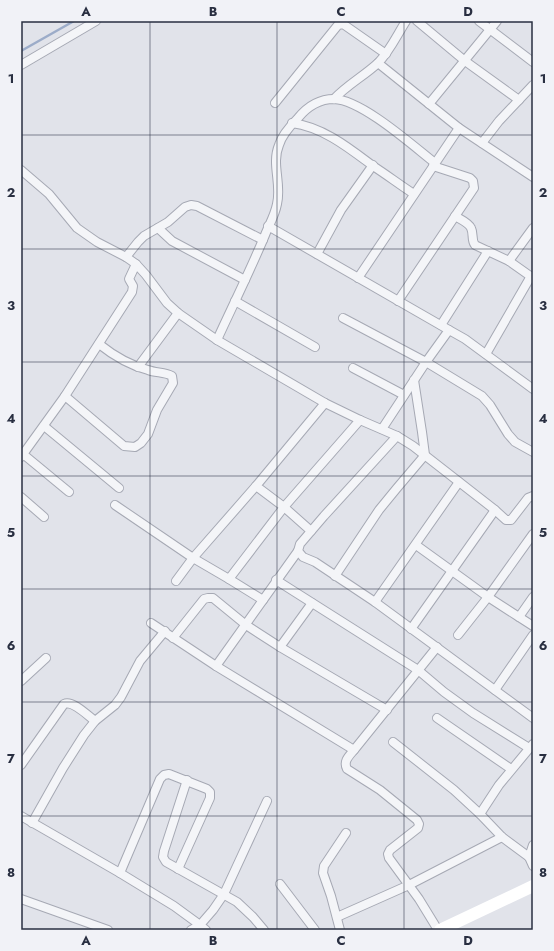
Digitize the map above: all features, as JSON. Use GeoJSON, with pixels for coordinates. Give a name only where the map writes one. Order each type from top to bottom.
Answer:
{"type":"FeatureCollection","features":[{"type":"Feature","properties":{"kind":"main road"},"geometry":{"type":"LineString","coordinates":[[439,930],[532,889]]}},
{"type":"Feature","properties":{"kind":"street"},"geometry":{"type":"LineString","coordinates":[[21,65],[96,21]]}},
{"type":"Feature","properties":{"kind":"street"},"geometry":{"type":"LineString","coordinates":[[334,99],[378,63],[386,54],[406,21]]}},
{"type":"Feature","properties":{"kind":"street"},"geometry":{"type":"LineString","coordinates":[[417,21],[465,61],[518,100]]}},
{"type":"Feature","properties":{"kind":"street"},"geometry":{"type":"LineString","coordinates":[[480,21],[533,62]]}},
{"type":"Feature","properties":{"kind":"street"},"geometry":{"type":"LineString","coordinates":[[430,104],[497,21]]}},
{"type":"Feature","properties":{"kind":"street"},"geometry":{"type":"LineString","coordinates":[[275,103],[338,25],[343,24],[386,54]]}},
{"type":"Feature","properties":{"kind":"street"},"geometry":{"type":"LineString","coordinates":[[378,63],[459,128],[533,177]]}},
{"type":"Feature","properties":{"kind":"street"},"geometry":{"type":"LineString","coordinates":[[482,143],[499,121],[533,85]]}},
{"type":"Feature","properties":{"kind":"street"},"geometry":{"type":"LineString","coordinates":[[217,340],[263,240],[277,205],[279,189],[275,158],[279,144],[292,123],[306,108],[319,102],[334,99],[348,102],[369,113],[434,164],[470,178],[473,181],[474,188],[398,301]]}},
{"type":"Feature","properties":{"kind":"street"},"geometry":{"type":"LineString","coordinates":[[292,123],[303,124],[321,132],[354,151],[414,194]]}},
{"type":"Feature","properties":{"kind":"street"},"geometry":{"type":"LineString","coordinates":[[358,278],[459,128]]}},
{"type":"Feature","properties":{"kind":"street"},"geometry":{"type":"LineString","coordinates":[[317,254],[341,210],[373,165]]}},
{"type":"Feature","properties":{"kind":"street"},"geometry":{"type":"LineString","coordinates":[[21,170],[49,194],[77,228],[97,242],[136,264],[167,303],[178,313],[217,340],[325,403],[397,436],[425,455],[506,520],[511,520],[528,498],[533,496]]}},
{"type":"Feature","properties":{"kind":"street"},"geometry":{"type":"LineString","coordinates":[[126,257],[144,236],[158,228],[185,207],[191,205],[197,206],[263,240]]}},
{"type":"Feature","properties":{"kind":"street"},"geometry":{"type":"LineString","coordinates":[[455,216],[469,225],[475,245],[510,261],[532,277],[486,354]]}},
{"type":"Feature","properties":{"kind":"street"},"geometry":{"type":"LineString","coordinates":[[268,226],[441,325],[486,354],[533,389]]}},
{"type":"Feature","properties":{"kind":"street"},"geometry":{"type":"LineString","coordinates":[[158,228],[172,241],[245,280]]}},
{"type":"Feature","properties":{"kind":"street"},"geometry":{"type":"LineString","coordinates":[[510,261],[533,228]]}},
{"type":"Feature","properties":{"kind":"street"},"geometry":{"type":"LineString","coordinates":[[441,325],[488,251]]}},
{"type":"Feature","properties":{"kind":"street"},"geometry":{"type":"LineString","coordinates":[[69,492],[22,456],[65,396],[132,292],[133,286],[129,279],[136,264]]}},
{"type":"Feature","properties":{"kind":"street"},"geometry":{"type":"LineString","coordinates":[[235,302],[315,347]]}},
{"type":"Feature","properties":{"kind":"street"},"geometry":{"type":"LineString","coordinates":[[138,367],[178,313]]}},
{"type":"Feature","properties":{"kind":"street"},"geometry":{"type":"LineString","coordinates":[[343,318],[426,362],[482,396],[490,405],[508,434],[515,442],[533,452]]}},
{"type":"Feature","properties":{"kind":"street"},"geometry":{"type":"LineString","coordinates":[[382,429],[449,330]]}},
{"type":"Feature","properties":{"kind":"street"},"geometry":{"type":"LineString","coordinates":[[65,396],[124,446],[135,447],[142,443],[148,434],[157,410],[173,379],[172,376],[169,374],[149,371],[123,362],[99,344]]}},
{"type":"Feature","properties":{"kind":"street"},"geometry":{"type":"LineString","coordinates":[[353,368],[404,395]]}},
{"type":"Feature","properties":{"kind":"street"},"geometry":{"type":"LineString","coordinates":[[335,576],[388,499],[425,455],[414,380]]}},
{"type":"Feature","properties":{"kind":"street"},"geometry":{"type":"LineString","coordinates":[[176,580],[325,403]]}},
{"type":"Feature","properties":{"kind":"street"},"geometry":{"type":"LineString","coordinates":[[229,579],[284,507],[360,420]]}},
{"type":"Feature","properties":{"kind":"street"},"geometry":{"type":"LineString","coordinates":[[44,426],[119,488]]}},
{"type":"Feature","properties":{"kind":"street"},"geometry":{"type":"LineString","coordinates":[[216,666],[298,551],[300,544],[397,436]]}},
{"type":"Feature","properties":{"kind":"street"},"geometry":{"type":"LineString","coordinates":[[375,602],[459,482]]}},
{"type":"Feature","properties":{"kind":"street"},"geometry":{"type":"LineString","coordinates":[[256,486],[284,507],[311,532]]}},
{"type":"Feature","properties":{"kind":"street"},"geometry":{"type":"LineString","coordinates":[[21,497],[44,517]]}},
{"type":"Feature","properties":{"kind":"street"},"geometry":{"type":"LineString","coordinates":[[115,505],[193,558],[263,600]]}},
{"type":"Feature","properties":{"kind":"street"},"geometry":{"type":"LineString","coordinates":[[411,629],[495,510]]}},
{"type":"Feature","properties":{"kind":"street"},"geometry":{"type":"LineString","coordinates":[[458,635],[488,597],[533,534]]}},
{"type":"Feature","properties":{"kind":"street"},"geometry":{"type":"LineString","coordinates":[[416,545],[488,597],[533,626]]}},
{"type":"Feature","properties":{"kind":"street"},"geometry":{"type":"LineString","coordinates":[[298,551],[303,557],[315,562],[375,602],[533,718]]}},
{"type":"Feature","properties":{"kind":"street"},"geometry":{"type":"LineString","coordinates":[[276,580],[418,670],[461,704],[531,746],[511,769],[480,814]]}},
{"type":"Feature","properties":{"kind":"street"},"geometry":{"type":"LineString","coordinates":[[519,617],[533,597]]}},
{"type":"Feature","properties":{"kind":"street"},"geometry":{"type":"LineString","coordinates":[[173,638],[204,600],[213,598],[246,625],[280,647],[387,710]]}},
{"type":"Feature","properties":{"kind":"street"},"geometry":{"type":"LineString","coordinates":[[280,647],[312,603]]}},
{"type":"Feature","properties":{"kind":"street"},"geometry":{"type":"LineString","coordinates":[[151,623],[216,666],[354,750]]}},
{"type":"Feature","properties":{"kind":"street"},"geometry":{"type":"LineString","coordinates":[[32,823],[63,768],[84,735],[95,721],[115,705],[121,697],[140,661],[165,631]]}},
{"type":"Feature","properties":{"kind":"street"},"geometry":{"type":"LineString","coordinates":[[495,690],[533,635]]}},
{"type":"Feature","properties":{"kind":"street"},"geometry":{"type":"LineString","coordinates":[[437,647],[354,750],[346,761],[345,765],[347,769],[380,790],[417,820],[419,824],[416,831],[390,850],[388,854],[389,858],[419,899],[439,930]]}},
{"type":"Feature","properties":{"kind":"street"},"geometry":{"type":"LineString","coordinates":[[21,681],[46,658]]}},
{"type":"Feature","properties":{"kind":"street"},"geometry":{"type":"LineString","coordinates":[[21,765],[64,704],[72,704],[95,721]]}},
{"type":"Feature","properties":{"kind":"street"},"geometry":{"type":"LineString","coordinates":[[437,718],[511,769]]}},
{"type":"Feature","properties":{"kind":"street"},"geometry":{"type":"LineString","coordinates":[[393,742],[454,790],[502,837],[529,857],[533,866]]}},
{"type":"Feature","properties":{"kind":"street"},"geometry":{"type":"LineString","coordinates":[[120,873],[160,779],[164,775],[169,774],[187,780],[207,789],[210,792],[210,798],[178,869]]}},
{"type":"Feature","properties":{"kind":"street"},"geometry":{"type":"LineString","coordinates":[[187,780],[163,857],[166,862],[224,894],[243,907],[264,930]]}},
{"type":"Feature","properties":{"kind":"street"},"geometry":{"type":"LineString","coordinates":[[203,928],[224,894],[267,801]]}},
{"type":"Feature","properties":{"kind":"street"},"geometry":{"type":"LineString","coordinates":[[21,816],[174,906],[203,928]]}},
{"type":"Feature","properties":{"kind":"street"},"geometry":{"type":"LineString","coordinates":[[340,930],[323,873],[324,866],[346,833]]}},
{"type":"Feature","properties":{"kind":"street"},"geometry":{"type":"LineString","coordinates":[[337,917],[409,885],[502,837]]}},
{"type":"Feature","properties":{"kind":"street"},"geometry":{"type":"LineString","coordinates":[[529,857],[533,845]]}},
{"type":"Feature","properties":{"kind":"street"},"geometry":{"type":"LineString","coordinates":[[280,884],[315,930]]}},
{"type":"Feature","properties":{"kind":"street"},"geometry":{"type":"LineString","coordinates":[[21,899],[108,930]]}},
{"type":"Feature","properties":{"kind":"street"},"geometry":{"type":"LineString","coordinates":[[191,930],[203,928]]}},
{"type":"Feature","properties":{"kind":"waterway"},"geometry":{"type":"LineString","coordinates":[[21,51],[74,21]]}}]}
